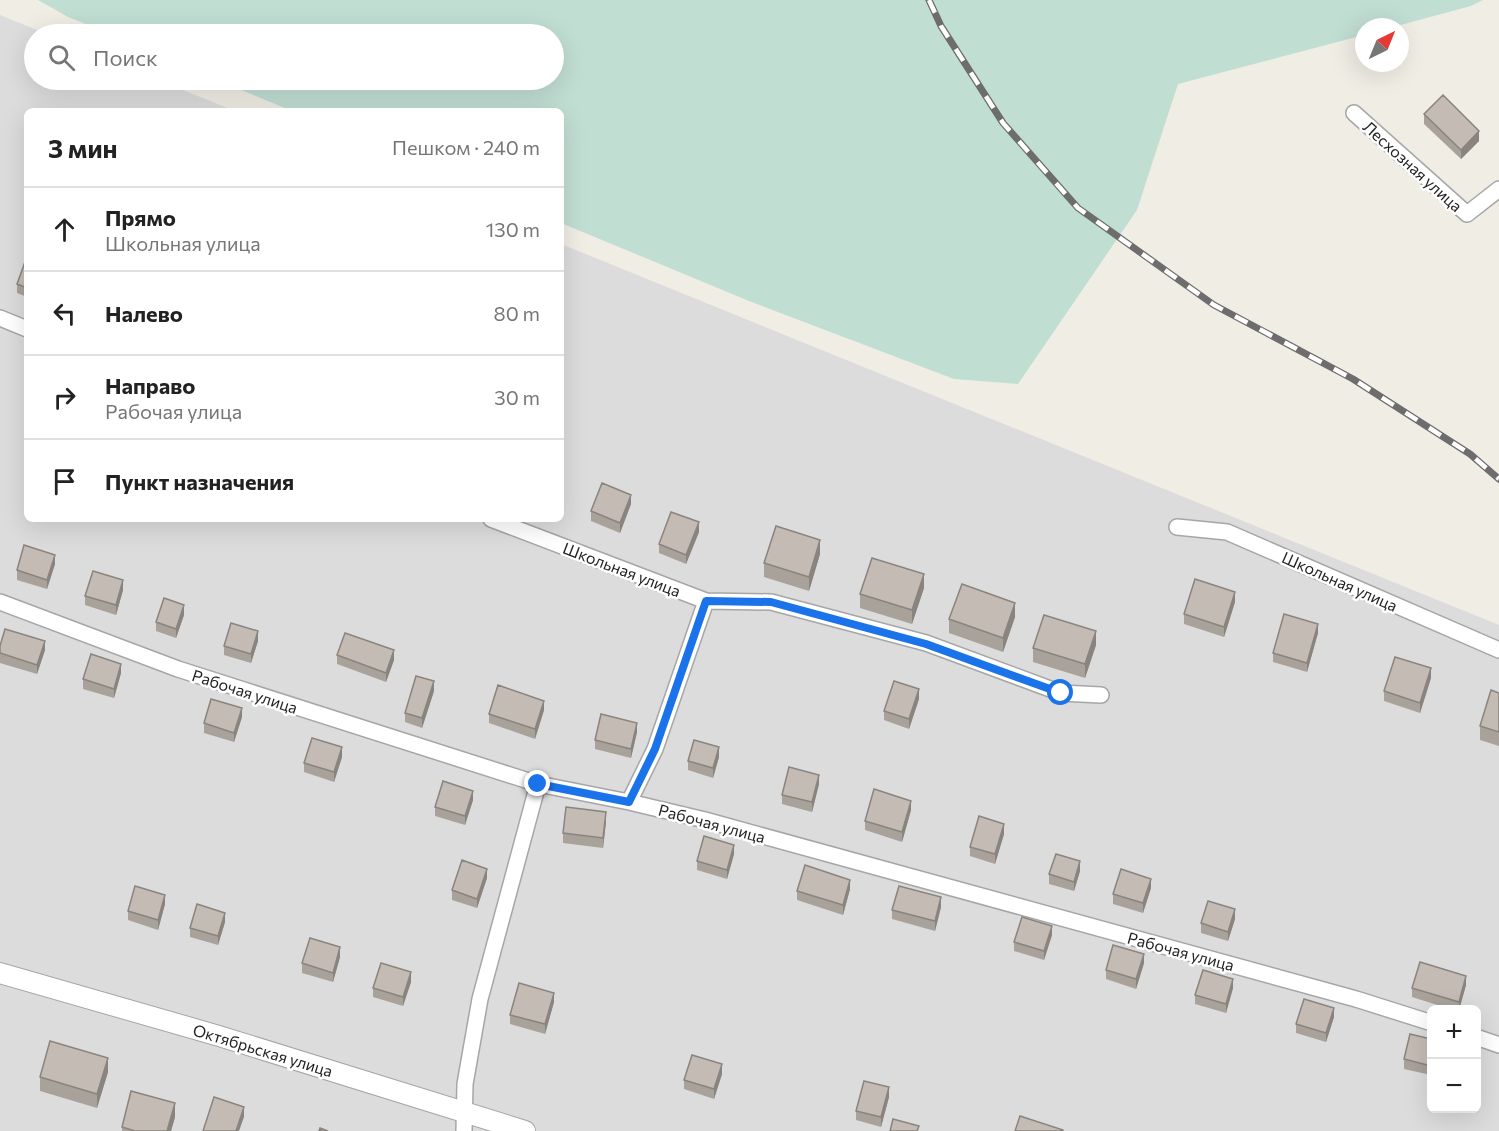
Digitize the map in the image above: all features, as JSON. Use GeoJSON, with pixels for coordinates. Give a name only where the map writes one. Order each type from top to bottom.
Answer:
{"type":"FeatureCollection","features":[{"type":"Feature","properties":{"kind":"street","name":"Лесхозная улица"},"geometry":{"type":"LineString","coordinates":[[1354,113],[1467,214],[1499,189]]}},
{"type":"Feature","properties":{"kind":"street"},"geometry":{"type":"LineString","coordinates":[[0,318],[24,329]]}},
{"type":"Feature","properties":{"kind":"street","name":"Школьная улица"},"geometry":{"type":"LineString","coordinates":[[499,522],[706,601],[771,602],[926,644],[1061,693],[1101,695]]}},
{"type":"Feature","properties":{"kind":"street","name":"Школьная улица"},"geometry":{"type":"LineString","coordinates":[[1177,527],[1227,532],[1499,650]]}},
{"type":"Feature","properties":{"kind":"street"},"geometry":{"type":"LineString","coordinates":[[629,802],[655,749],[706,601]]}},
{"type":"Feature","properties":{"kind":"street","name":"Рабочая улица"},"geometry":{"type":"LineString","coordinates":[[0,602],[178,669],[538,784],[629,802],[728,826],[1356,999],[1427,1022]]}},
{"type":"Feature","properties":{"kind":"street"},"geometry":{"type":"LineString","coordinates":[[464,1122],[465,1084],[480,999],[538,784]]}},
{"type":"Feature","properties":{"kind":"street","name":"Октябрьская улица"},"geometry":{"type":"LineString","coordinates":[[0,973],[219,1036],[464,1122],[525,1131]]}},
{"type":"Feature","properties":{"kind":"street"},"geometry":{"type":"LineString","coordinates":[[1481,1039],[1499,1045]]}},
{"type":"Feature","properties":{"kind":"shaded area"},"geometry":{"type":"Polygon","coordinates":[[[0,15],[24,25],[24,90],[183,90],[228,108],[24,108],[24,522],[564,522],[564,245],[1499,625],[1499,1131],[0,1131],[0,15]]]}},
{"type":"Feature","properties":{"kind":"green space"},"geometry":{"type":"Polygon","coordinates":[[[38,0],[1483,0],[1471,6],[1409,23],[1409,18],[1355,18],[1355,37],[1178,84],[1137,210],[1018,384],[954,379],[749,301],[564,224],[564,108],[285,108],[241,90],[564,90],[564,24],[86,24],[38,0]]]}},
{"type":"Feature","properties":{"kind":"building"},"geometry":{"type":"Polygon","coordinates":[[[1443,95],[1479,131],[1461,150],[1424,114],[1443,95]]]}},
{"type":"Feature","properties":{"kind":"building"},"geometry":{"type":"Polygon","coordinates":[[[24,265],[24,287],[17,284],[24,265]]]}},
{"type":"Feature","properties":{"kind":"building"},"geometry":{"type":"Polygon","coordinates":[[[602,483],[631,495],[620,523],[591,511],[602,483]]]}},
{"type":"Feature","properties":{"kind":"building"},"geometry":{"type":"Polygon","coordinates":[[[671,512],[699,522],[686,555],[659,544],[671,512]]]}},
{"type":"Feature","properties":{"kind":"building"},"geometry":{"type":"Polygon","coordinates":[[[776,526],[820,540],[809,577],[764,563],[776,526]]]}},
{"type":"Feature","properties":{"kind":"building"},"geometry":{"type":"Polygon","coordinates":[[[24,545],[55,555],[47,580],[17,570],[24,545]]]}},
{"type":"Feature","properties":{"kind":"building"},"geometry":{"type":"Polygon","coordinates":[[[872,558],[924,574],[912,610],[860,594],[872,558]]]}},
{"type":"Feature","properties":{"kind":"building"},"geometry":{"type":"Polygon","coordinates":[[[93,571],[123,580],[116,605],[85,596],[93,571]]]}},
{"type":"Feature","properties":{"kind":"building"},"geometry":{"type":"Polygon","coordinates":[[[1195,579],[1235,592],[1224,627],[1184,614],[1195,579]]]}},
{"type":"Feature","properties":{"kind":"building"},"geometry":{"type":"Polygon","coordinates":[[[962,584],[1015,603],[1003,638],[949,619],[962,584]]]}},
{"type":"Feature","properties":{"kind":"building"},"geometry":{"type":"Polygon","coordinates":[[[164,598],[184,605],[176,629],[156,622],[164,598]]]}},
{"type":"Feature","properties":{"kind":"building"},"geometry":{"type":"Polygon","coordinates":[[[1284,614],[1318,624],[1307,663],[1273,653],[1284,614]]]}},
{"type":"Feature","properties":{"kind":"building"},"geometry":{"type":"Polygon","coordinates":[[[1044,615],[1096,631],[1085,664],[1033,648],[1044,615]]]}},
{"type":"Feature","properties":{"kind":"building"},"geometry":{"type":"Polygon","coordinates":[[[231,623],[258,631],[251,654],[224,646],[231,623]]]}},
{"type":"Feature","properties":{"kind":"building"},"geometry":{"type":"Polygon","coordinates":[[[5,629],[45,641],[37,665],[0,653],[5,629]]]}},
{"type":"Feature","properties":{"kind":"building"},"geometry":{"type":"Polygon","coordinates":[[[345,633],[394,650],[386,673],[337,655],[345,633]]]}},
{"type":"Feature","properties":{"kind":"building"},"geometry":{"type":"Polygon","coordinates":[[[91,654],[121,664],[114,689],[83,679],[91,654]]]}},
{"type":"Feature","properties":{"kind":"building"},"geometry":{"type":"Polygon","coordinates":[[[1395,657],[1431,668],[1420,703],[1384,691],[1395,657]]]}},
{"type":"Feature","properties":{"kind":"building"},"geometry":{"type":"Polygon","coordinates":[[[416,676],[434,681],[422,718],[405,713],[416,676]]]}},
{"type":"Feature","properties":{"kind":"building"},"geometry":{"type":"Polygon","coordinates":[[[894,681],[919,689],[909,719],[884,711],[894,681]]]}},
{"type":"Feature","properties":{"kind":"building"},"geometry":{"type":"Polygon","coordinates":[[[498,685],[544,701],[535,729],[489,714],[498,685]]]}},
{"type":"Feature","properties":{"kind":"building"},"geometry":{"type":"Polygon","coordinates":[[[1491,690],[1499,693],[1499,732],[1480,726],[1491,690]]]}},
{"type":"Feature","properties":{"kind":"building"},"geometry":{"type":"Polygon","coordinates":[[[211,699],[242,708],[234,733],[204,723],[211,699]]]}},
{"type":"Feature","properties":{"kind":"building"},"geometry":{"type":"Polygon","coordinates":[[[601,714],[637,723],[631,749],[595,740],[601,714]]]}},
{"type":"Feature","properties":{"kind":"building"},"geometry":{"type":"Polygon","coordinates":[[[312,738],[342,747],[334,772],[304,763],[312,738]]]}},
{"type":"Feature","properties":{"kind":"building"},"geometry":{"type":"Polygon","coordinates":[[[694,740],[719,747],[713,768],[688,761],[694,740]]]}},
{"type":"Feature","properties":{"kind":"building"},"geometry":{"type":"Polygon","coordinates":[[[789,767],[819,775],[812,802],[782,795],[789,767]]]}},
{"type":"Feature","properties":{"kind":"building"},"geometry":{"type":"Polygon","coordinates":[[[443,781],[473,791],[465,816],[435,807],[443,781]]]}},
{"type":"Feature","properties":{"kind":"building"},"geometry":{"type":"Polygon","coordinates":[[[874,789],[911,801],[902,832],[865,821],[874,789]]]}},
{"type":"Feature","properties":{"kind":"building"},"geometry":{"type":"Polygon","coordinates":[[[566,807],[606,812],[603,838],[563,833],[566,807]]]}},
{"type":"Feature","properties":{"kind":"building"},"geometry":{"type":"Polygon","coordinates":[[[979,816],[1004,824],[995,854],[970,847],[979,816]]]}},
{"type":"Feature","properties":{"kind":"building"},"geometry":{"type":"Polygon","coordinates":[[[704,836],[734,845],[727,870],[697,861],[704,836]]]}},
{"type":"Feature","properties":{"kind":"building"},"geometry":{"type":"Polygon","coordinates":[[[1056,854],[1080,861],[1074,882],[1049,874],[1056,854]]]}},
{"type":"Feature","properties":{"kind":"building"},"geometry":{"type":"Polygon","coordinates":[[[462,860],[487,869],[477,899],[452,890],[462,860]]]}},
{"type":"Feature","properties":{"kind":"building"},"geometry":{"type":"Polygon","coordinates":[[[805,865],[850,880],[843,905],[797,891],[805,865]]]}},
{"type":"Feature","properties":{"kind":"building"},"geometry":{"type":"Polygon","coordinates":[[[1121,869],[1151,879],[1143,903],[1113,894],[1121,869]]]}},
{"type":"Feature","properties":{"kind":"building"},"geometry":{"type":"Polygon","coordinates":[[[135,886],[165,895],[158,920],[128,911],[135,886]]]}},
{"type":"Feature","properties":{"kind":"building"},"geometry":{"type":"Polygon","coordinates":[[[899,886],[941,897],[935,921],[892,910],[899,886]]]}},
{"type":"Feature","properties":{"kind":"building"},"geometry":{"type":"Polygon","coordinates":[[[1208,901],[1235,909],[1228,932],[1201,923],[1208,901]]]}},
{"type":"Feature","properties":{"kind":"building"},"geometry":{"type":"Polygon","coordinates":[[[197,904],[225,913],[218,936],[190,928],[197,904]]]}},
{"type":"Feature","properties":{"kind":"building"},"geometry":{"type":"Polygon","coordinates":[[[1022,917],[1052,926],[1044,951],[1014,942],[1022,917]]]}},
{"type":"Feature","properties":{"kind":"building"},"geometry":{"type":"Polygon","coordinates":[[[310,938],[340,947],[333,973],[302,963],[310,938]]]}},
{"type":"Feature","properties":{"kind":"building"},"geometry":{"type":"Polygon","coordinates":[[[1113,945],[1144,954],[1136,979],[1106,970],[1113,945]]]}},
{"type":"Feature","properties":{"kind":"building"},"geometry":{"type":"Polygon","coordinates":[[[1420,962],[1466,976],[1459,1002],[1412,988],[1420,962]]]}},
{"type":"Feature","properties":{"kind":"building"},"geometry":{"type":"Polygon","coordinates":[[[381,963],[411,972],[403,997],[373,988],[381,963]]]}},
{"type":"Feature","properties":{"kind":"building"},"geometry":{"type":"Polygon","coordinates":[[[1203,970],[1233,979],[1226,1004],[1195,995],[1203,970]]]}},
{"type":"Feature","properties":{"kind":"building"},"geometry":{"type":"Polygon","coordinates":[[[519,983],[554,993],[545,1024],[510,1015],[519,983]]]}},
{"type":"Feature","properties":{"kind":"building"},"geometry":{"type":"Polygon","coordinates":[[[1304,999],[1334,1008],[1326,1033],[1296,1024],[1304,999]]]}},
{"type":"Feature","properties":{"kind":"building"},"geometry":{"type":"Polygon","coordinates":[[[1410,1034],[1427,1038],[1427,1065],[1404,1059],[1410,1034]]]}},
{"type":"Feature","properties":{"kind":"building"},"geometry":{"type":"Polygon","coordinates":[[[50,1041],[108,1058],[97,1094],[40,1077],[50,1041]]]}},
{"type":"Feature","properties":{"kind":"building"},"geometry":{"type":"Polygon","coordinates":[[[692,1055],[722,1064],[714,1089],[684,1080],[692,1055]]]}},
{"type":"Feature","properties":{"kind":"building"},"geometry":{"type":"Polygon","coordinates":[[[864,1081],[889,1087],[881,1117],[856,1111],[864,1081]]]}},
{"type":"Feature","properties":{"kind":"building"},"geometry":{"type":"Polygon","coordinates":[[[131,1091],[175,1103],[167,1131],[135,1131],[122,1127],[131,1091]]]}},
{"type":"Feature","properties":{"kind":"building"},"geometry":{"type":"Polygon","coordinates":[[[214,1097],[244,1107],[236,1131],[203,1131],[214,1097]]]}},
{"type":"Feature","properties":{"kind":"building"},"geometry":{"type":"Polygon","coordinates":[[[1020,1116],[1063,1130],[1063,1131],[1015,1131],[1020,1116]]]}},
{"type":"Feature","properties":{"kind":"building"},"geometry":{"type":"Polygon","coordinates":[[[893,1119],[919,1126],[917,1131],[890,1131],[893,1119]]]}},
{"type":"Feature","properties":{"kind":"railway"},"geometry":{"type":"LineString","coordinates":[[929,0],[941,26],[1003,123],[1078,208],[1214,305],[1353,379],[1470,454],[1499,479]]}},
{"type":"Feature","properties":{"kind":"route"},"geometry":{"type":"LineString","coordinates":[[538,784],[629,802],[655,749],[706,601],[771,602],[926,644],[1061,693]]}}]}
